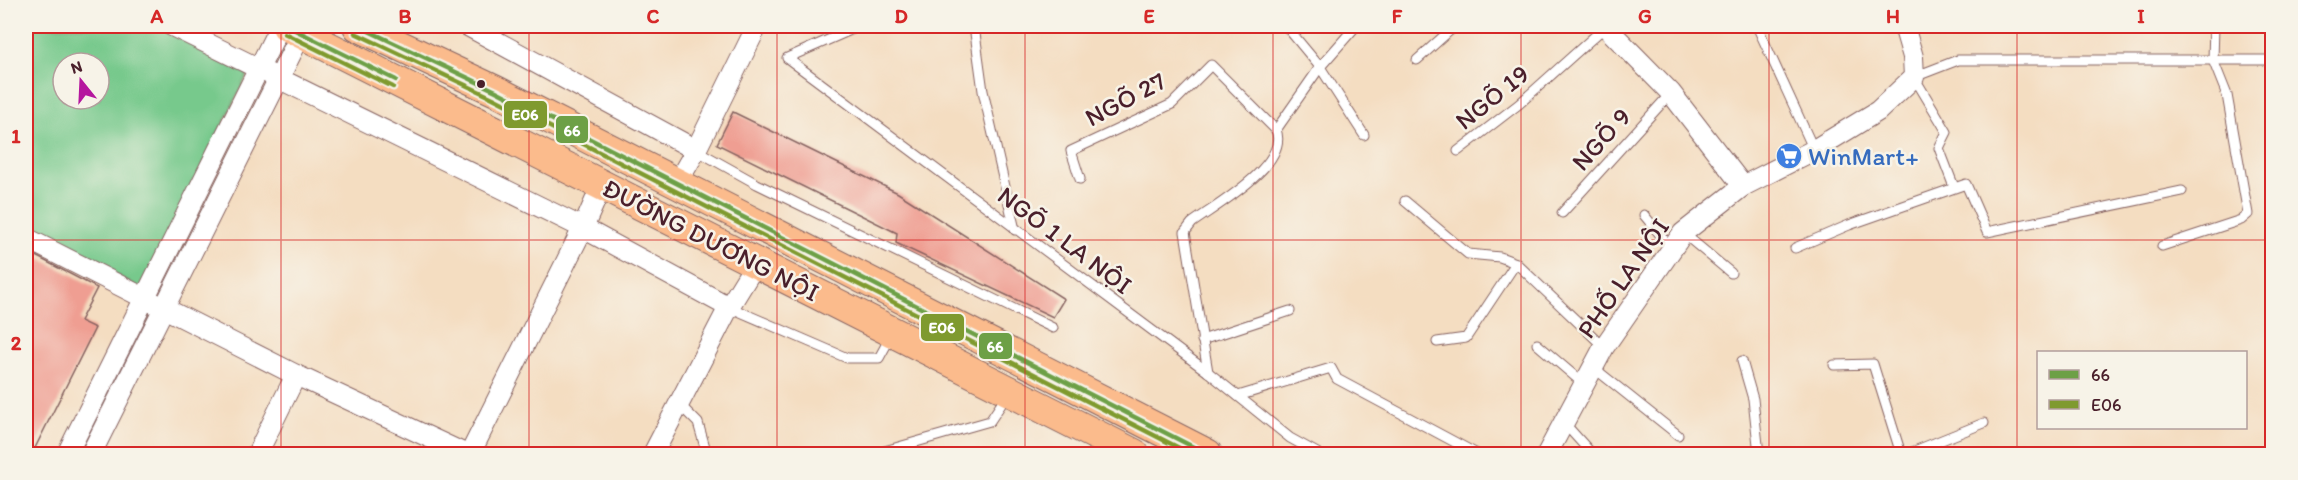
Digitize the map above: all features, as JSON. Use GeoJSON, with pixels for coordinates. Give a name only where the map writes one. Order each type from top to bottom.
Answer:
{"type":"FeatureCollection","features":[{"type":"Feature","properties":{"kind":"main road","name":"ĐƯỜNG DƯƠNG NỘI"},"geometry":{"type":"LineString","coordinates":[[358,26],[677,183],[1208,454]]}},
{"type":"Feature","properties":{"kind":"main road","name":"ĐƯỜNG DƯƠNG NỘI"},"geometry":{"type":"LineString","coordinates":[[294,27],[1134,454]]}},
{"type":"Feature","properties":{"kind":"street"},"geometry":{"type":"LineString","coordinates":[[172,26],[583,228],[729,307]]}},
{"type":"Feature","properties":{"kind":"street"},"geometry":{"type":"LineString","coordinates":[[677,183],[696,150],[757,26]]}},
{"type":"Feature","properties":{"kind":"street"},"geometry":{"type":"LineString","coordinates":[[1606,26],[1671,93],[1743,186]]}},
{"type":"Feature","properties":{"kind":"street"},"geometry":{"type":"LineString","coordinates":[[1904,26],[1913,57],[1914,77]]}},
{"type":"Feature","properties":{"kind":"street"},"geometry":{"type":"LineString","coordinates":[[67,454],[257,69],[294,27]]}},
{"type":"Feature","properties":{"kind":"street"},"geometry":{"type":"LineString","coordinates":[[91,454],[280,81],[294,27]]}},
{"type":"Feature","properties":{"kind":"street"},"geometry":{"type":"LineString","coordinates":[[480,28],[696,150]]}},
{"type":"Feature","properties":{"kind":"street","name":"PHỐ LA NỘI"},"geometry":{"type":"LineString","coordinates":[[1547,454],[1604,347],[1678,241],[1743,186],[1814,150],[1878,111],[1914,77]]}},
{"type":"Feature","properties":{"kind":"street"},"geometry":{"type":"LineString","coordinates":[[470,454],[583,228],[602,184]]}},
{"type":"Feature","properties":{"kind":"street"},"geometry":{"type":"LineString","coordinates":[[26,237],[296,375],[465,454]]}},
{"type":"Feature","properties":{"kind":"street"},"geometry":{"type":"LineString","coordinates":[[653,454],[729,307],[756,262]]}},
{"type":"Feature","properties":{"kind":"street"},"geometry":{"type":"LineString","coordinates":[[257,454],[296,375]]}},
{"type":"Feature","properties":{"kind":"lane","name":"NGÕ 1 LA NỘI"},"geometry":{"type":"LineString","coordinates":[[860,26],[787,58],[1208,372],[1290,438],[1319,454]]}},
{"type":"Feature","properties":{"kind":"lane"},"geometry":{"type":"LineString","coordinates":[[974,26],[983,91],[1015,230]]}},
{"type":"Feature","properties":{"kind":"lane"},"geometry":{"type":"LineString","coordinates":[[1286,26],[1320,67],[1364,135]]}},
{"type":"Feature","properties":{"kind":"lane"},"geometry":{"type":"LineString","coordinates":[[1208,372],[1185,232],[1191,223],[1268,164],[1278,148],[1279,137],[1276,130],[1320,67],[1356,26]]}},
{"type":"Feature","properties":{"kind":"lane"},"geometry":{"type":"LineString","coordinates":[[1417,60],[1455,26]]}},
{"type":"Feature","properties":{"kind":"lane","name":"NGÕ 19"},"geometry":{"type":"LineString","coordinates":[[1458,151],[1519,104],[1606,26]]}},
{"type":"Feature","properties":{"kind":"lane"},"geometry":{"type":"LineString","coordinates":[[1757,26],[1814,150]]}},
{"type":"Feature","properties":{"kind":"lane"},"geometry":{"type":"LineString","coordinates":[[2162,246],[2241,220],[2248,214],[2227,95],[2213,60],[2214,26]]}},
{"type":"Feature","properties":{"kind":"lane"},"geometry":{"type":"LineString","coordinates":[[1954,187],[1939,148],[1947,132],[1914,77],[1958,60],[2272,60]]}},
{"type":"Feature","properties":{"kind":"lane","name":"NGÕ 27"},"geometry":{"type":"LineString","coordinates":[[1080,179],[1071,151],[1172,104],[1211,65],[1276,130]]}},
{"type":"Feature","properties":{"kind":"lane","name":"NGÕ 9"},"geometry":{"type":"LineString","coordinates":[[1562,213],[1671,93]]}},
{"type":"Feature","properties":{"kind":"lane"},"geometry":{"type":"LineString","coordinates":[[696,150],[757,184],[1053,328]]}},
{"type":"Feature","properties":{"kind":"lane"},"geometry":{"type":"LineString","coordinates":[[1795,248],[1849,225],[1966,184],[1987,232],[2182,191]]}},
{"type":"Feature","properties":{"kind":"lane"},"geometry":{"type":"LineString","coordinates":[[1405,201],[1468,254],[1500,257],[1516,264],[1604,347]]}},
{"type":"Feature","properties":{"kind":"lane"},"geometry":{"type":"LineString","coordinates":[[1644,215],[1678,241],[1731,273]]}},
{"type":"Feature","properties":{"kind":"lane"},"geometry":{"type":"LineString","coordinates":[[1437,342],[1466,338],[1516,264]]}},
{"type":"Feature","properties":{"kind":"lane"},"geometry":{"type":"LineString","coordinates":[[729,307],[846,358],[879,358],[893,332]]}},
{"type":"Feature","properties":{"kind":"lane"},"geometry":{"type":"LineString","coordinates":[[1202,340],[1290,311]]}},
{"type":"Feature","properties":{"kind":"lane"},"geometry":{"type":"LineString","coordinates":[[1537,344],[1678,435]]}},
{"type":"Feature","properties":{"kind":"lane"},"geometry":{"type":"LineString","coordinates":[[1742,361],[1753,399],[1759,454]]}},
{"type":"Feature","properties":{"kind":"lane"},"geometry":{"type":"LineString","coordinates":[[1834,365],[1873,364],[1901,454]]}},
{"type":"Feature","properties":{"kind":"lane"},"geometry":{"type":"LineString","coordinates":[[1238,396],[1331,368],[1337,379],[1477,454]]}},
{"type":"Feature","properties":{"kind":"lane"},"geometry":{"type":"LineString","coordinates":[[874,454],[990,421],[1010,391]]}},
{"type":"Feature","properties":{"kind":"lane"},"geometry":{"type":"LineString","coordinates":[[679,404],[698,423],[707,454]]}},
{"type":"Feature","properties":{"kind":"lane"},"geometry":{"type":"LineString","coordinates":[[1907,454],[1984,423]]}},
{"type":"Feature","properties":{"kind":"lane"},"geometry":{"type":"LineString","coordinates":[[1565,424],[1592,454]]}},
{"type":"Feature","properties":{"kind":"green space"},"geometry":{"type":"Polygon","coordinates":[[[26,26],[162,26],[250,70],[143,291],[26,226],[26,26]]]}},
{"type":"Feature","properties":{"kind":"building"},"geometry":{"type":"Polygon","coordinates":[[[733,112],[898,193],[1064,299],[1053,317],[896,243],[897,233],[717,144],[733,112]]]}},
{"type":"Feature","properties":{"kind":"building"},"geometry":{"type":"Polygon","coordinates":[[[26,251],[97,288],[80,321],[95,328],[32,454],[26,454],[26,251]]]}},
{"type":"Feature","properties":{"kind":"transit line","name":"66"},"geometry":{"type":"LineString","coordinates":[[287,26],[396,80]]}},
{"type":"Feature","properties":{"kind":"transit line","name":"66"},"geometry":{"type":"LineString","coordinates":[[358,26],[496,91],[1207,454]]}},
{"type":"Feature","properties":{"kind":"transit line","name":"E06"},"geometry":{"type":"LineString","coordinates":[[284,33],[393,87]]}},
{"type":"Feature","properties":{"kind":"transit line","name":"E06"},"geometry":{"type":"LineString","coordinates":[[355,33],[493,98],[1191,454]]}},
{"type":"Feature","properties":{"kind":"place","name":"WinMart+"},"geometry":{"type":"Point","coordinates":[1789,156]}}]}
